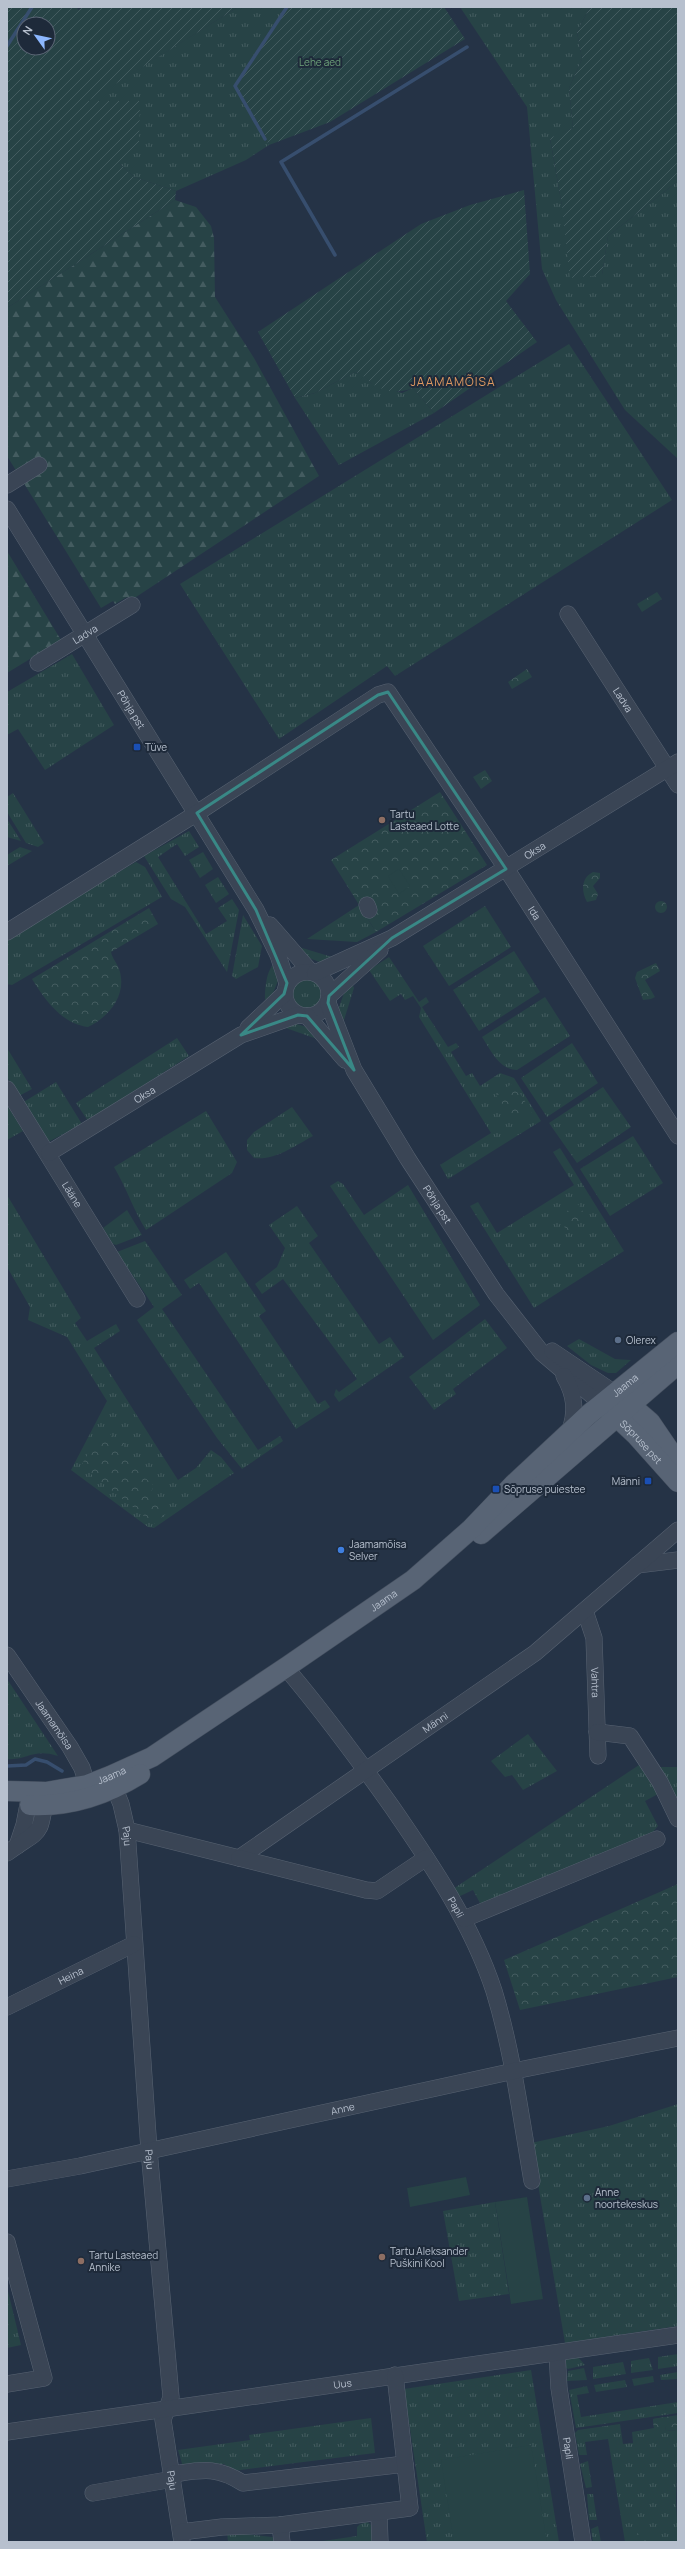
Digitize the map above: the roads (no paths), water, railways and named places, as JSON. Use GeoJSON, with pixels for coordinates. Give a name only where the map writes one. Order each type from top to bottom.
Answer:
{"type":"FeatureCollection","features":[{"type":"Feature","properties":{"kind":"main road","name":"Jaama"},"geometry":{"type":"LineString","coordinates":[[7,1791],[38,1798],[89,1792],[113,1783],[291,1674],[426,1580],[617,1405],[678,1342]]}},
{"type":"Feature","properties":{"kind":"main road","name":"Jaama"},"geometry":{"type":"LineString","coordinates":[[113,1783],[413,1580],[471,1529],[569,1433],[617,1405],[678,1364]]}},
{"type":"Feature","properties":{"kind":"main road","name":"Sõpruse pst"},"geometry":{"type":"LineString","coordinates":[[617,1405],[650,1422],[678,1463]]}},
{"type":"Feature","properties":{"kind":"main road","name":"Sõpruse pst"},"geometry":{"type":"LineString","coordinates":[[617,1405],[678,1482]]}},
{"type":"Feature","properties":{"kind":"main road"},"geometry":{"type":"LineString","coordinates":[[7,1803],[38,1798]]}},
{"type":"Feature","properties":{"kind":"street"},"geometry":{"type":"LineString","coordinates":[[7,485],[39,465]]}},
{"type":"Feature","properties":{"kind":"street","name":"Põhja pst"},"geometry":{"type":"LineString","coordinates":[[7,509],[256,910],[278,955],[286,989]]}},
{"type":"Feature","properties":{"kind":"street","name":"Ladva"},"geometry":{"type":"LineString","coordinates":[[38,663],[132,605]]}},
{"type":"Feature","properties":{"kind":"street","name":"Ladva"},"geometry":{"type":"LineString","coordinates":[[568,614],[673,766],[678,785]]}},
{"type":"Feature","properties":{"kind":"street","name":"Ida"},"geometry":{"type":"LineString","coordinates":[[197,813],[378,695],[388,692],[394,697],[678,1136]]}},
{"type":"Feature","properties":{"kind":"street","name":"Oksa"},"geometry":{"type":"LineString","coordinates":[[313,972],[392,938],[673,766]]}},
{"type":"Feature","properties":{"kind":"street"},"geometry":{"type":"LineString","coordinates":[[7,932],[197,813]]}},
{"type":"Feature","properties":{"kind":"street","name":"Põhja pst"},"geometry":{"type":"LineString","coordinates":[[256,910],[313,972]]}},
{"type":"Feature","properties":{"kind":"street","name":"Oksa"},"geometry":{"type":"LineString","coordinates":[[329,1000],[392,938]]}},
{"type":"Feature","properties":{"kind":"street"},"geometry":{"type":"LineString","coordinates":[[313,972],[324,979],[329,1000],[320,1013],[303,1016],[287,1004],[286,989],[297,974],[313,972]]}},
{"type":"Feature","properties":{"kind":"street","name":"Oksa"},"geometry":{"type":"LineString","coordinates":[[49,1153],[241,1035],[286,989]]}},
{"type":"Feature","properties":{"kind":"street","name":"Põhja pst"},"geometry":{"type":"LineString","coordinates":[[329,1000],[354,1070]]}},
{"type":"Feature","properties":{"kind":"street","name":"Põhja pst"},"geometry":{"type":"LineString","coordinates":[[303,1016],[354,1070],[475,1262],[542,1353],[562,1372],[617,1405]]}},
{"type":"Feature","properties":{"kind":"street","name":"Oksa"},"geometry":{"type":"LineString","coordinates":[[241,1035],[303,1016]]}},
{"type":"Feature","properties":{"kind":"street","name":"Lääne"},"geometry":{"type":"LineString","coordinates":[[7,1089],[49,1153],[137,1300]]}},
{"type":"Feature","properties":{"kind":"street","name":"Põhja pst"},"geometry":{"type":"LineString","coordinates":[[528,1335],[617,1405]]}},
{"type":"Feature","properties":{"kind":"street"},"geometry":{"type":"LineString","coordinates":[[562,1372],[574,1404],[573,1422],[569,1433]]}},
{"type":"Feature","properties":{"kind":"street","name":"Männi"},"geometry":{"type":"LineString","coordinates":[[239,1858],[535,1653],[678,1530]]}},
{"type":"Feature","properties":{"kind":"street"},"geometry":{"type":"LineString","coordinates":[[659,1545],[661,1553],[673,1560]]}},
{"type":"Feature","properties":{"kind":"street"},"geometry":{"type":"LineString","coordinates":[[637,1565],[673,1560]]}},
{"type":"Feature","properties":{"kind":"street","name":"Vahtra"},"geometry":{"type":"LineString","coordinates":[[585,1611],[594,1638],[595,1725],[598,1732],[598,1756]]}},
{"type":"Feature","properties":{"kind":"street","name":"Jaamamõisa"},"geometry":{"type":"LineString","coordinates":[[7,1655],[70,1747],[82,1768],[89,1792]]}},
{"type":"Feature","properties":{"kind":"street","name":"Papli"},"geometry":{"type":"LineString","coordinates":[[291,1674],[366,1770],[426,1858],[464,1919],[494,1991],[514,2071],[532,2181]]}},
{"type":"Feature","properties":{"kind":"street"},"geometry":{"type":"LineString","coordinates":[[598,1732],[630,1736],[660,1782],[678,1819]]}},
{"type":"Feature","properties":{"kind":"street","name":"Paju"},"geometry":{"type":"LineString","coordinates":[[113,1783],[126,1830],[149,2150],[170,2397],[168,2408],[163,2420],[173,2477],[181,2537]]}},
{"type":"Feature","properties":{"kind":"street"},"geometry":{"type":"LineString","coordinates":[[12,1849],[38,1833],[42,1825],[38,1798]]}},
{"type":"Feature","properties":{"kind":"street"},"geometry":{"type":"LineString","coordinates":[[126,1830],[366,1890],[377,1891],[426,1858]]}},
{"type":"Feature","properties":{"kind":"street"},"geometry":{"type":"LineString","coordinates":[[464,1919],[657,1840]]}},
{"type":"Feature","properties":{"kind":"street","name":"Heina"},"geometry":{"type":"LineString","coordinates":[[7,2007],[134,1944]]}},
{"type":"Feature","properties":{"kind":"street","name":"Anne"},"geometry":{"type":"LineString","coordinates":[[7,2179],[80,2166],[514,2071],[678,2038]]}},
{"type":"Feature","properties":{"kind":"street"},"geometry":{"type":"LineString","coordinates":[[7,2242],[44,2378],[7,2384]]}},
{"type":"Feature","properties":{"kind":"street","name":"Uus"},"geometry":{"type":"LineString","coordinates":[[7,2432],[678,2335]]}},
{"type":"Feature","properties":{"kind":"street","name":"Papli"},"geometry":{"type":"LineString","coordinates":[[557,2353],[559,2388],[583,2542]]}},
{"type":"Feature","properties":{"kind":"street"},"geometry":{"type":"LineString","coordinates":[[181,2537],[222,2527],[280,2525],[410,2508],[395,2376]]}},
{"type":"Feature","properties":{"kind":"street"},"geometry":{"type":"LineString","coordinates":[[93,2493],[212,2469],[228,2473],[243,2482],[405,2464]]}},
{"type":"Feature","properties":{"kind":"street"},"geometry":{"type":"LineString","coordinates":[[378,2513],[380,2542]]}},
{"type":"Feature","properties":{"kind":"street"},"geometry":{"type":"LineString","coordinates":[[280,2525],[282,2542]]}},
{"type":"Feature","properties":{"kind":"waterway"},"geometry":{"type":"LineString","coordinates":[[7,46],[32,7]]}},
{"type":"Feature","properties":{"kind":"waterway"},"geometry":{"type":"LineString","coordinates":[[265,139],[235,86],[287,7]]}},
{"type":"Feature","properties":{"kind":"waterway"},"geometry":{"type":"LineString","coordinates":[[335,255],[281,162],[467,47]]}},
{"type":"Feature","properties":{"kind":"waterway"},"geometry":{"type":"LineString","coordinates":[[7,1766],[26,1765],[35,1759],[47,1762],[62,1771]]}},
{"type":"Feature","properties":{"kind":"place","name":"Tüve"},"geometry":{"type":"Point","coordinates":[137,747]}},
{"type":"Feature","properties":{"kind":"place","name":"Tartu Lasteaed Lotte"},"geometry":{"type":"Point","coordinates":[382,820]}},
{"type":"Feature","properties":{"kind":"place","name":"Olerex"},"geometry":{"type":"Point","coordinates":[618,1340]}},
{"type":"Feature","properties":{"kind":"place","name":"Männi"},"geometry":{"type":"Point","coordinates":[648,1481]}},
{"type":"Feature","properties":{"kind":"place","name":"Sõpruse puiestee"},"geometry":{"type":"Point","coordinates":[496,1489]}},
{"type":"Feature","properties":{"kind":"place","name":"Jaamamõisa Selver"},"geometry":{"type":"Point","coordinates":[341,1550]}},
{"type":"Feature","properties":{"kind":"place","name":"Anne noortekeskus"},"geometry":{"type":"Point","coordinates":[587,2198]}},
{"type":"Feature","properties":{"kind":"place","name":"Tartu Aleksander Puškini Kool"},"geometry":{"type":"Point","coordinates":[382,2257]}},
{"type":"Feature","properties":{"kind":"place","name":"Tartu Lasteaed Annike"},"geometry":{"type":"Point","coordinates":[81,2261]}},
{"type":"Feature","properties":{"kind":"district","name":"JAAMAMÕISA"},"geometry":{"type":"Point","coordinates":[453,382]}},
{"type":"Feature","properties":{"kind":"park label","name":"Lehe aed"},"geometry":{"type":"Point","coordinates":[320,62]}}]}
